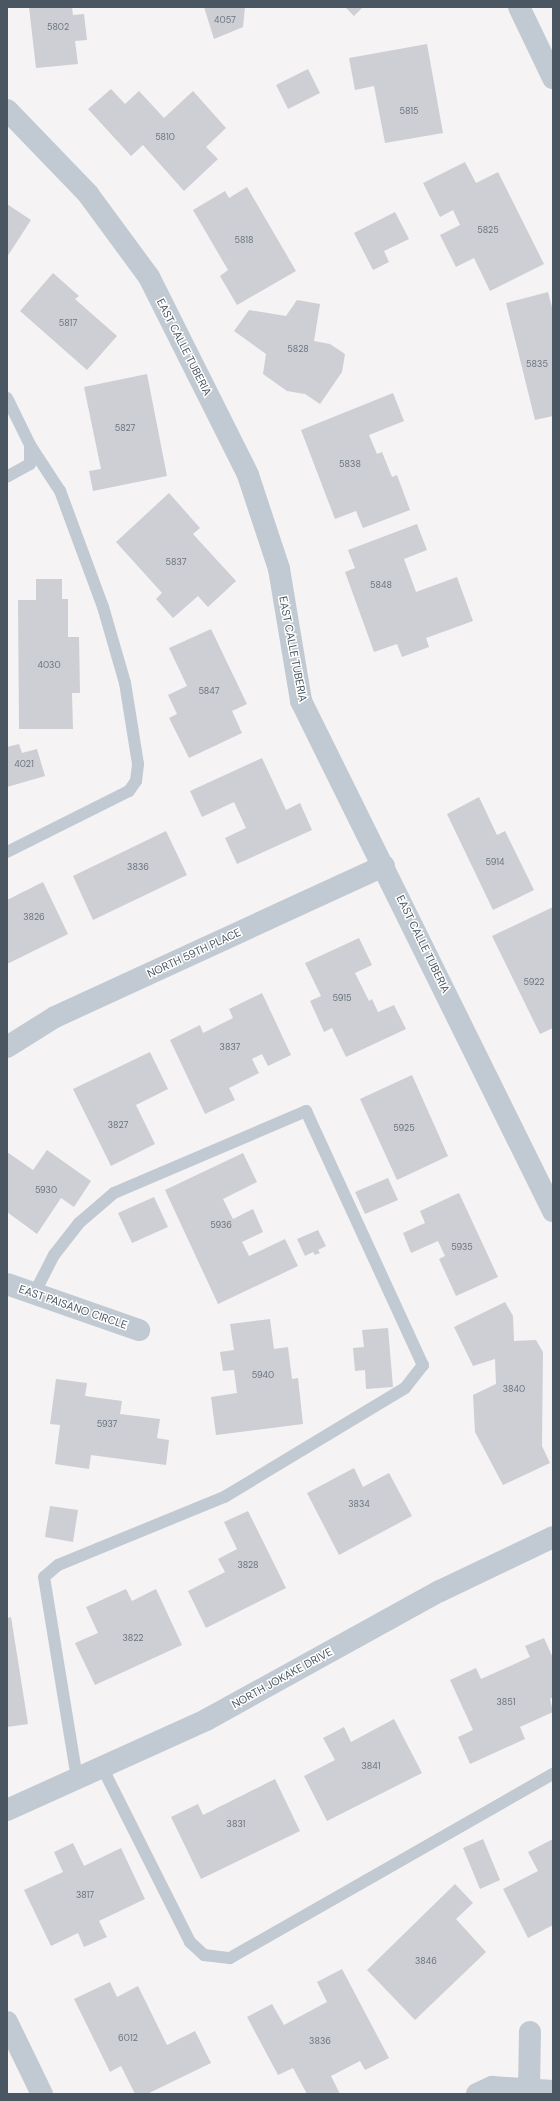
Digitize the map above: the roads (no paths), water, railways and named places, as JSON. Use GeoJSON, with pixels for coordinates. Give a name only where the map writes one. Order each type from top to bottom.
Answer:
{"type":"FeatureCollection","features":[{"type":"Feature","properties":{"kind":"street"},"geometry":{"type":"LineString","coordinates":[[519,7],[553,78]]}},
{"type":"Feature","properties":{"kind":"street","name":"EAST CALLE TUBERIA"},"geometry":{"type":"LineString","coordinates":[[11,121],[88,194],[149,277],[248,475],[279,569],[301,701],[384,866],[553,1211]]}},
{"type":"Feature","properties":{"kind":"street","name":"NORTH 59TH PLACE"},"geometry":{"type":"LineString","coordinates":[[7,1047],[55,1017],[384,866]]}},
{"type":"Feature","properties":{"kind":"street","name":"EAST PAISANO CIRCLE"},"geometry":{"type":"LineString","coordinates":[[7,1284],[139,1330]]}},
{"type":"Feature","properties":{"kind":"street","name":"NORTH JOKAKE DRIVE"},"geometry":{"type":"LineString","coordinates":[[7,1810],[206,1720],[440,1591],[553,1537]]}},
{"type":"Feature","properties":{"kind":"street"},"geometry":{"type":"LineString","coordinates":[[7,2022],[42,2094]]}},
{"type":"Feature","properties":{"kind":"street"},"geometry":{"type":"LineString","coordinates":[[529,2089],[530,2032]]}},
{"type":"Feature","properties":{"kind":"street"},"geometry":{"type":"LineString","coordinates":[[477,2094],[492,2087],[553,2091]]}},
{"type":"Feature","properties":{"kind":"lane"},"geometry":{"type":"LineString","coordinates":[[7,398],[30,445],[60,491],[103,607],[125,683],[138,764],[136,781],[129,791],[7,852]]}},
{"type":"Feature","properties":{"kind":"lane"},"geometry":{"type":"LineString","coordinates":[[7,477],[30,464],[30,445]]}},
{"type":"Feature","properties":{"kind":"lane"},"geometry":{"type":"LineString","coordinates":[[34,1294],[54,1255],[79,1223],[114,1194],[306,1111],[423,1365],[405,1388],[224,1497],[58,1565],[44,1577],[77,1778]]}},
{"type":"Feature","properties":{"kind":"lane"},"geometry":{"type":"LineString","coordinates":[[102,1767],[190,1942],[204,1955],[230,1958],[553,1774]]}}]}
